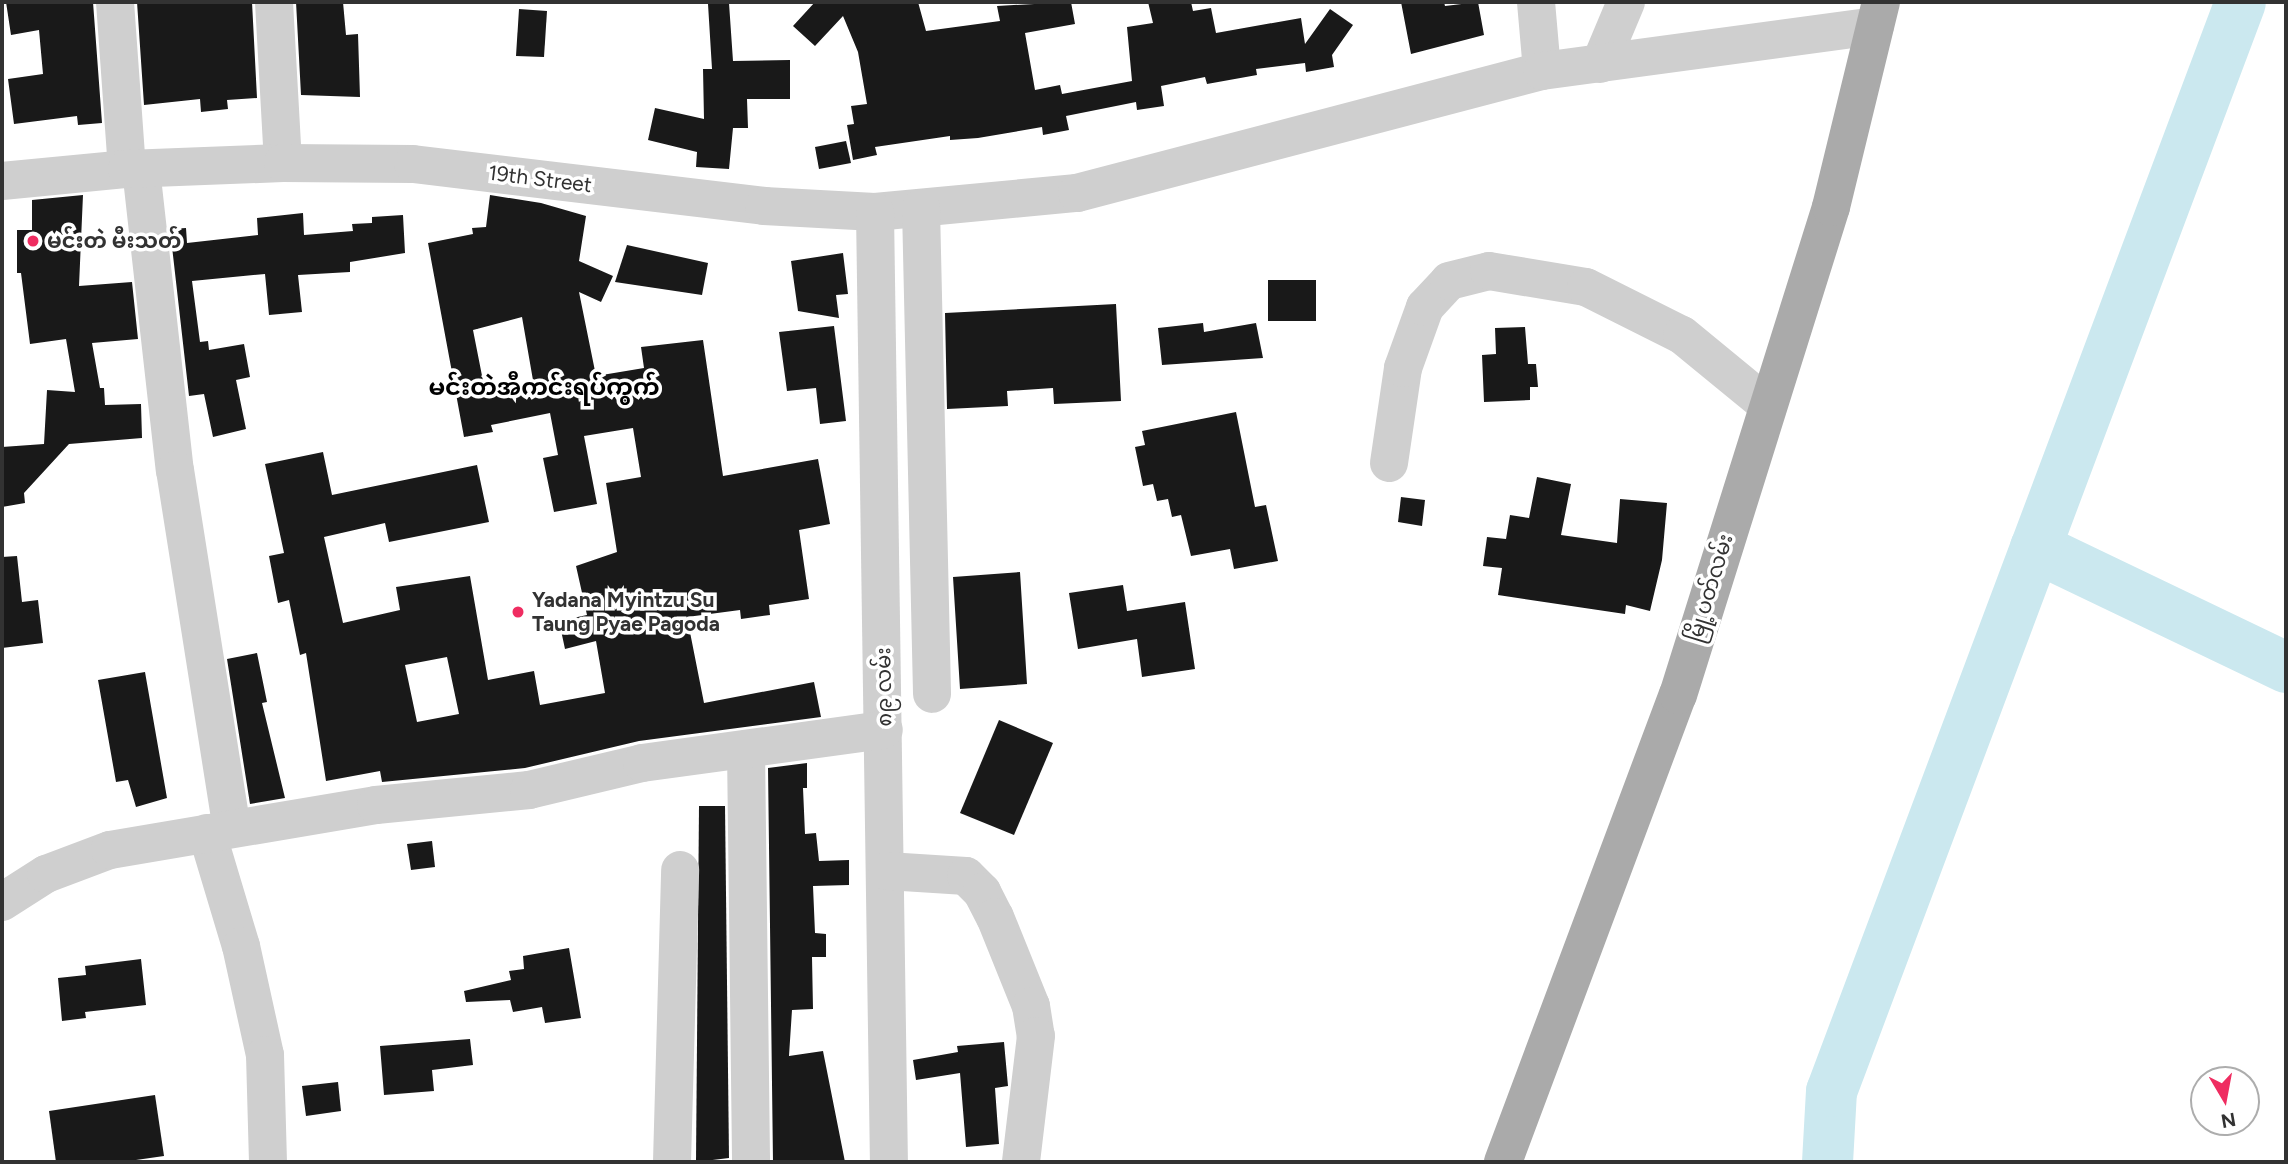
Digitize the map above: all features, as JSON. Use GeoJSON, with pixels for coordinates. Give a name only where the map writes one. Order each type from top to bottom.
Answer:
{"type":"FeatureCollection","features":[{"type":"Feature","properties":{"kind":"main road","name":"မြို့ပတ်လမ်း"},"geometry":{"type":"LineString","coordinates":[[1503,1162],[1678,695],[1766,404],[1831,207],[1878,14]]}},
{"type":"Feature","properties":{"kind":"street"},"geometry":{"type":"LineString","coordinates":[[115,2],[219,830],[265,1055],[268,1162]]}},
{"type":"Feature","properties":{"kind":"street"},"geometry":{"type":"LineString","coordinates":[[274,2],[283,163]]}},
{"type":"Feature","properties":{"kind":"street"},"geometry":{"type":"LineString","coordinates":[[1536,2],[1542,72]]}},
{"type":"Feature","properties":{"kind":"street"},"geometry":{"type":"LineString","coordinates":[[1600,64],[1626,2]]}},
{"type":"Feature","properties":{"kind":"street","name":"19th Street"},"geometry":{"type":"LineString","coordinates":[[2,181],[134,169],[283,163],[413,164],[764,206],[875,212],[921,208],[1077,193],[1542,72],[1878,14]]}},
{"type":"Feature","properties":{"kind":"street"},"geometry":{"type":"LineString","coordinates":[[921,208],[932,694]]}},
{"type":"Feature","properties":{"kind":"street","name":"၈၉ လမ်း"},"geometry":{"type":"LineString","coordinates":[[875,212],[887,871],[889,1162]]}},
{"type":"Feature","properties":{"kind":"street"},"geometry":{"type":"LineString","coordinates":[[1389,463],[1403,368],[1425,307],[1449,281],[1489,271],[1586,287],[1682,335],[1766,404]]}},
{"type":"Feature","properties":{"kind":"street"},"geometry":{"type":"LineString","coordinates":[[2,902],[46,874],[110,850],[219,830],[295,822],[376,805],[529,790],[642,763],[884,730]]}},
{"type":"Feature","properties":{"kind":"street"},"geometry":{"type":"LineString","coordinates":[[746,749],[751,1162]]}},
{"type":"Feature","properties":{"kind":"street"},"geometry":{"type":"LineString","coordinates":[[672,1162],[680,870]]}},
{"type":"Feature","properties":{"kind":"street"},"geometry":{"type":"LineString","coordinates":[[887,871],[966,876],[982,892],[995,917],[1031,1006],[1036,1036],[1021,1162]]}},
{"type":"Feature","properties":{"kind":"building"},"geometry":{"type":"Polygon","coordinates":[[[6,2],[93,2],[102,123],[78,125],[77,116],[14,124],[8,79],[43,74],[39,30],[11,35],[6,2]]]}},
{"type":"Feature","properties":{"kind":"building"},"geometry":{"type":"Polygon","coordinates":[[[137,2],[252,2],[257,98],[227,100],[228,109],[201,112],[200,99],[144,105],[137,2]]]}},
{"type":"Feature","properties":{"kind":"building"},"geometry":{"type":"Polygon","coordinates":[[[296,2],[343,2],[346,35],[358,34],[360,97],[301,95],[296,2]]]}},
{"type":"Feature","properties":{"kind":"building"},"geometry":{"type":"Polygon","coordinates":[[[815,2],[918,2],[926,31],[1000,21],[997,6],[1071,2],[1075,24],[1025,33],[1035,90],[1060,85],[1062,94],[1132,81],[1127,27],[1153,23],[1148,2],[1191,2],[1193,11],[1211,8],[1216,33],[1301,18],[1305,44],[1330,9],[1353,25],[1332,55],[1334,67],[1306,72],[1305,63],[1256,69],[1257,75],[1207,84],[1205,77],[1161,86],[1164,106],[1137,110],[1136,102],[1066,116],[1069,130],[1043,135],[1042,127],[978,138],[950,140],[950,136],[875,147],[877,155],[853,160],[847,125],[854,124],[851,106],[867,104],[858,52],[843,16],[815,46],[793,26],[815,2]]]}},
{"type":"Feature","properties":{"kind":"building"},"geometry":{"type":"Polygon","coordinates":[[[1401,2],[1444,2],[1445,6],[1478,2],[1484,35],[1411,54],[1401,2]]]}},
{"type":"Feature","properties":{"kind":"building"},"geometry":{"type":"Polygon","coordinates":[[[729,3],[733,61],[790,60],[790,99],[747,99],[748,128],[733,128],[729,169],[696,167],[697,152],[648,140],[655,108],[704,119],[703,69],[712,69],[708,4],[729,3]]]}},
{"type":"Feature","properties":{"kind":"building"},"geometry":{"type":"Polygon","coordinates":[[[519,9],[547,11],[544,57],[516,56],[519,9]]]}},
{"type":"Feature","properties":{"kind":"building"},"geometry":{"type":"Polygon","coordinates":[[[846,141],[851,163],[819,169],[815,147],[846,141]]]}},
{"type":"Feature","properties":{"kind":"building"},"geometry":{"type":"Polygon","coordinates":[[[83,195],[79,286],[132,282],[138,339],[92,343],[100,388],[104,388],[105,405],[141,404],[142,438],[69,444],[24,493],[25,503],[2,507],[2,447],[44,444],[47,390],[75,392],[66,339],[30,344],[21,273],[17,273],[17,230],[32,230],[32,200],[83,195]]]}},
{"type":"Feature","properties":{"kind":"building"},"geometry":{"type":"Polygon","coordinates":[[[490,195],[541,203],[586,216],[579,261],[613,276],[601,302],[579,292],[596,376],[644,368],[641,347],[703,340],[723,476],[818,459],[830,524],[799,530],[809,599],[769,605],[770,615],[741,619],[740,610],[687,617],[704,703],[814,682],[821,717],[639,741],[525,768],[382,782],[380,771],[326,781],[306,653],[300,655],[289,600],[278,603],[269,556],[284,553],[265,464],[323,452],[332,495],[477,465],[489,522],[389,542],[385,523],[324,537],[343,623],[400,610],[396,587],[470,576],[488,680],[534,671],[540,705],[605,693],[596,641],[565,649],[559,621],[587,615],[576,566],[617,552],[606,483],[641,477],[633,428],[584,436],[597,504],[554,512],[543,458],[558,455],[550,413],[491,425],[493,432],[464,437],[428,243],[473,234],[472,228],[486,227],[490,195]],[[522,317],[473,330],[486,396],[534,386],[522,317]],[[447,657],[405,665],[417,722],[459,714],[447,657]]]}},
{"type":"Feature","properties":{"kind":"building"},"geometry":{"type":"Polygon","coordinates":[[[303,213],[304,235],[353,231],[352,224],[372,223],[372,217],[403,215],[405,253],[350,262],[350,272],[298,275],[302,312],[269,315],[265,274],[192,281],[200,342],[208,341],[209,350],[244,344],[250,377],[236,380],[246,429],[213,437],[204,394],[189,396],[170,229],[186,228],[187,243],[258,235],[257,218],[303,213]]]}},
{"type":"Feature","properties":{"kind":"building"},"geometry":{"type":"Polygon","coordinates":[[[627,245],[708,263],[702,295],[615,282],[627,245]]]}},
{"type":"Feature","properties":{"kind":"building"},"geometry":{"type":"Polygon","coordinates":[[[843,253],[848,294],[836,295],[839,318],[798,311],[791,261],[843,253]]]}},
{"type":"Feature","properties":{"kind":"building"},"geometry":{"type":"Polygon","coordinates":[[[1268,280],[1316,280],[1316,321],[1268,321],[1268,280]]]}},
{"type":"Feature","properties":{"kind":"building"},"geometry":{"type":"Polygon","coordinates":[[[1116,304],[1121,401],[1054,404],[1053,388],[1007,391],[1008,406],[947,409],[945,313],[1116,304]]]}},
{"type":"Feature","properties":{"kind":"building"},"geometry":{"type":"Polygon","coordinates":[[[1203,323],[1204,332],[1256,323],[1263,358],[1162,365],[1158,328],[1203,323]]]}},
{"type":"Feature","properties":{"kind":"building"},"geometry":{"type":"Polygon","coordinates":[[[834,326],[846,421],[820,424],[816,388],[787,391],[779,332],[834,326]]]}},
{"type":"Feature","properties":{"kind":"building"},"geometry":{"type":"Polygon","coordinates":[[[1525,327],[1528,364],[1536,364],[1538,387],[1530,387],[1530,400],[1484,402],[1482,355],[1496,354],[1495,328],[1525,327]]]}},
{"type":"Feature","properties":{"kind":"building"},"geometry":{"type":"Polygon","coordinates":[[[1236,412],[1255,507],[1266,505],[1278,561],[1234,569],[1230,549],[1191,556],[1181,515],[1172,517],[1168,499],[1157,501],[1153,484],[1143,486],[1135,447],[1145,445],[1142,431],[1236,412]]]}},
{"type":"Feature","properties":{"kind":"building"},"geometry":{"type":"Polygon","coordinates":[[[1537,477],[1571,484],[1561,535],[1617,543],[1620,499],[1667,503],[1662,560],[1650,611],[1626,605],[1625,614],[1498,595],[1502,568],[1483,566],[1487,537],[1506,539],[1510,515],[1529,518],[1537,477]]]}},
{"type":"Feature","properties":{"kind":"building"},"geometry":{"type":"Polygon","coordinates":[[[1401,497],[1425,500],[1422,526],[1398,522],[1401,497]]]}},
{"type":"Feature","properties":{"kind":"building"},"geometry":{"type":"Polygon","coordinates":[[[17,556],[22,602],[38,600],[43,643],[2,648],[2,557],[17,556]]]}},
{"type":"Feature","properties":{"kind":"building"},"geometry":{"type":"Polygon","coordinates":[[[1020,572],[1027,684],[960,689],[953,577],[1020,572]]]}},
{"type":"Feature","properties":{"kind":"building"},"geometry":{"type":"Polygon","coordinates":[[[1123,585],[1127,611],[1185,602],[1195,669],[1142,677],[1137,639],[1078,649],[1069,593],[1123,585]]]}},
{"type":"Feature","properties":{"kind":"building"},"geometry":{"type":"Polygon","coordinates":[[[257,653],[267,702],[262,703],[285,798],[250,804],[227,659],[257,653]]]}},
{"type":"Feature","properties":{"kind":"building"},"geometry":{"type":"Polygon","coordinates":[[[145,672],[167,798],[136,807],[128,780],[116,782],[98,680],[145,672]]]}},
{"type":"Feature","properties":{"kind":"building"},"geometry":{"type":"Polygon","coordinates":[[[999,720],[1053,743],[1014,835],[960,813],[999,720]]]}},
{"type":"Feature","properties":{"kind":"building"},"geometry":{"type":"Polygon","coordinates":[[[807,763],[807,788],[803,788],[805,834],[816,833],[819,861],[849,860],[849,885],[813,886],[815,933],[826,934],[826,957],[812,957],[813,1009],[792,1010],[789,1056],[823,1051],[845,1162],[773,1162],[768,768],[807,763]]]}},
{"type":"Feature","properties":{"kind":"building"},"geometry":{"type":"Polygon","coordinates":[[[699,806],[725,806],[729,1158],[696,1162],[699,806]]]}},
{"type":"Feature","properties":{"kind":"building"},"geometry":{"type":"Polygon","coordinates":[[[432,841],[435,867],[411,870],[407,844],[432,841]]]}},
{"type":"Feature","properties":{"kind":"building"},"geometry":{"type":"Polygon","coordinates":[[[569,948],[581,1018],[545,1023],[542,1007],[513,1012],[510,1000],[466,1002],[464,991],[511,980],[509,971],[524,969],[523,956],[569,948]]]}},
{"type":"Feature","properties":{"kind":"building"},"geometry":{"type":"Polygon","coordinates":[[[141,959],[146,1005],[85,1012],[86,1018],[62,1021],[58,978],[86,975],[85,966],[141,959]]]}},
{"type":"Feature","properties":{"kind":"building"},"geometry":{"type":"Polygon","coordinates":[[[470,1039],[473,1065],[432,1070],[434,1091],[384,1095],[380,1046],[470,1039]]]}},
{"type":"Feature","properties":{"kind":"building"},"geometry":{"type":"Polygon","coordinates":[[[1004,1042],[1008,1086],[995,1088],[999,1144],[966,1147],[960,1073],[916,1080],[913,1060],[958,1052],[957,1046],[1004,1042]]]}},
{"type":"Feature","properties":{"kind":"building"},"geometry":{"type":"Polygon","coordinates":[[[338,1082],[341,1111],[306,1116],[302,1086],[338,1082]]]}},
{"type":"Feature","properties":{"kind":"building"},"geometry":{"type":"Polygon","coordinates":[[[155,1095],[164,1156],[122,1162],[56,1162],[49,1111],[155,1095]]]}},
{"type":"Feature","properties":{"kind":"waterway"},"geometry":{"type":"LineString","coordinates":[[1827,1162],[1831,1091],[2240,2]]}},
{"type":"Feature","properties":{"kind":"waterway"},"geometry":{"type":"LineString","coordinates":[[2035,547],[2286,667]]}},
{"type":"Feature","properties":{"kind":"place","name":"မင်းတဲ မီးသတ်"},"geometry":{"type":"Point","coordinates":[33,241]}},
{"type":"Feature","properties":{"kind":"place","name":"Yadana Myintzu Su Taung Pyae Pagoda"},"geometry":{"type":"Point","coordinates":[518,612]}},
{"type":"Feature","properties":{"kind":"district","name":"မင်းတဲအီကင်းရပ်ကွက်"},"geometry":{"type":"Point","coordinates":[544,387]}}]}
